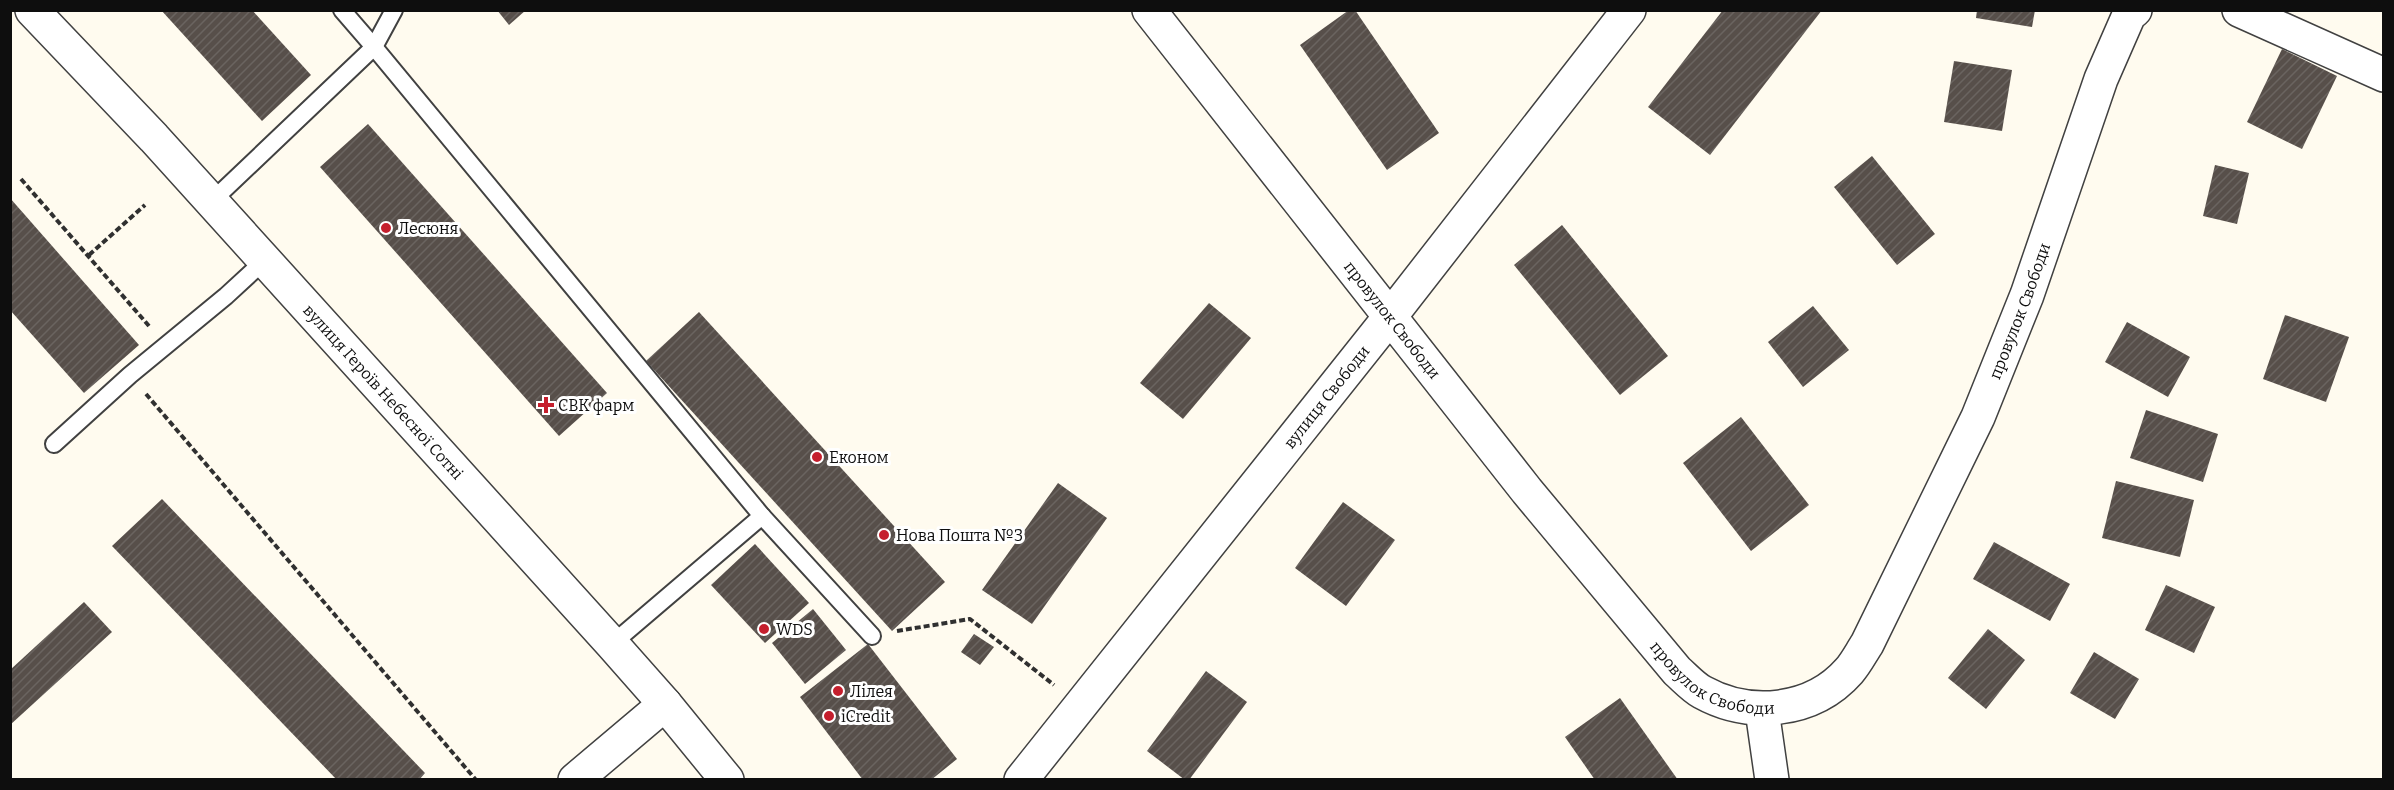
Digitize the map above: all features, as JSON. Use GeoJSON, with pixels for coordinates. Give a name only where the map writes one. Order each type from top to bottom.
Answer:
{"type":"FeatureCollection","features":[{"type":"Feature","properties":{"kind":"street","name":"вулиця Героїв Небесної Сотні"},"geometry":{"type":"LineString","coordinates":[[32,10],[211,202],[612,644],[727,780]]}},
{"type":"Feature","properties":{"kind":"street","name":"провулок Свободи"},"geometry":{"type":"LineString","coordinates":[[1149,10],[1527,491],[1677,671],[1700,691],[1730,705],[1762,710],[1794,705],[1824,692],[1849,671],[1867,644],[1903,575],[1978,417],[2027,295],[2101,79],[2129,15],[2135,10]]}},
{"type":"Feature","properties":{"kind":"street","name":"вулиця Свободи"},"geometry":{"type":"LineString","coordinates":[[1021,780],[1389,318],[1629,10]]}},
{"type":"Feature","properties":{"kind":"street"},"geometry":{"type":"LineString","coordinates":[[2239,10],[2384,75]]}},
{"type":"Feature","properties":{"kind":"street"},"geometry":{"type":"LineString","coordinates":[[575,780],[665,704]]}},
{"type":"Feature","properties":{"kind":"street"},"geometry":{"type":"LineString","coordinates":[[1762,710],[1772,780]]}},
{"type":"Feature","properties":{"kind":"lane"},"geometry":{"type":"LineString","coordinates":[[342,10],[762,516],[872,636]]}},
{"type":"Feature","properties":{"kind":"lane"},"geometry":{"type":"LineString","coordinates":[[211,202],[374,47],[393,10]]}},
{"type":"Feature","properties":{"kind":"lane"},"geometry":{"type":"LineString","coordinates":[[54,444],[130,375],[167,347],[264,261]]}},
{"type":"Feature","properties":{"kind":"lane"},"geometry":{"type":"LineString","coordinates":[[612,644],[762,516]]}},
{"type":"Feature","properties":{"kind":"path"},"geometry":{"type":"LineString","coordinates":[[21,179],[167,347]]}},
{"type":"Feature","properties":{"kind":"path"},"geometry":{"type":"LineString","coordinates":[[89,255],[145,205]]}},
{"type":"Feature","properties":{"kind":"path"},"geometry":{"type":"LineString","coordinates":[[130,375],[476,780]]}},
{"type":"Feature","properties":{"kind":"path"},"geometry":{"type":"LineString","coordinates":[[872,636],[970,619],[1079,706]]}},
{"type":"Feature","properties":{"kind":"building"},"geometry":{"type":"Polygon","coordinates":[[[161,10],[252,10],[311,75],[262,121],[161,10]]]}},
{"type":"Feature","properties":{"kind":"building"},"geometry":{"type":"Polygon","coordinates":[[[497,10],[526,10],[509,25],[497,10]]]}},
{"type":"Feature","properties":{"kind":"building"},"geometry":{"type":"Polygon","coordinates":[[[1349,10],[1355,10],[1439,133],[1387,170],[1300,45],[1349,10]]]}},
{"type":"Feature","properties":{"kind":"building"},"geometry":{"type":"Polygon","coordinates":[[[1723,10],[1822,10],[1710,155],[1648,107],[1723,10]]]}},
{"type":"Feature","properties":{"kind":"building"},"geometry":{"type":"Polygon","coordinates":[[[1977,10],[2035,10],[2032,27],[1976,18],[1977,10]]]}},
{"type":"Feature","properties":{"kind":"building"},"geometry":{"type":"Polygon","coordinates":[[[2282,49],[2337,76],[2302,149],[2247,122],[2282,49]]]}},
{"type":"Feature","properties":{"kind":"building"},"geometry":{"type":"Polygon","coordinates":[[[1954,61],[2012,70],[2002,131],[1944,122],[1954,61]]]}},
{"type":"Feature","properties":{"kind":"building"},"geometry":{"type":"Polygon","coordinates":[[[368,124],[607,393],[559,436],[320,167],[368,124]]]}},
{"type":"Feature","properties":{"kind":"building"},"geometry":{"type":"Polygon","coordinates":[[[1872,156],[1935,234],[1897,265],[1834,187],[1872,156]]]}},
{"type":"Feature","properties":{"kind":"building"},"geometry":{"type":"Polygon","coordinates":[[[2215,165],[2249,173],[2237,224],[2203,216],[2215,165]]]}},
{"type":"Feature","properties":{"kind":"building"},"geometry":{"type":"Polygon","coordinates":[[[10,198],[139,345],[84,393],[10,310],[10,198]]]}},
{"type":"Feature","properties":{"kind":"building"},"geometry":{"type":"Polygon","coordinates":[[[1562,225],[1668,356],[1620,395],[1514,265],[1562,225]]]}},
{"type":"Feature","properties":{"kind":"building"},"geometry":{"type":"Polygon","coordinates":[[[1209,303],[1251,338],[1183,419],[1140,383],[1209,303]]]}},
{"type":"Feature","properties":{"kind":"building"},"geometry":{"type":"Polygon","coordinates":[[[1813,306],[1849,350],[1803,387],[1768,342],[1813,306]]]}},
{"type":"Feature","properties":{"kind":"building"},"geometry":{"type":"Polygon","coordinates":[[[699,312],[945,582],[892,631],[646,361],[699,312]]]}},
{"type":"Feature","properties":{"kind":"building"},"geometry":{"type":"Polygon","coordinates":[[[2285,315],[2349,337],[2326,402],[2263,379],[2285,315]]]}},
{"type":"Feature","properties":{"kind":"building"},"geometry":{"type":"Polygon","coordinates":[[[2127,322],[2190,357],[2168,397],[2105,362],[2127,322]]]}},
{"type":"Feature","properties":{"kind":"building"},"geometry":{"type":"Polygon","coordinates":[[[2146,410],[2218,434],[2203,482],[2130,458],[2146,410]]]}},
{"type":"Feature","properties":{"kind":"building"},"geometry":{"type":"Polygon","coordinates":[[[1741,417],[1809,505],[1751,551],[1683,463],[1741,417]]]}},
{"type":"Feature","properties":{"kind":"building"},"geometry":{"type":"Polygon","coordinates":[[[2116,481],[2194,500],[2180,557],[2102,538],[2116,481]]]}},
{"type":"Feature","properties":{"kind":"building"},"geometry":{"type":"Polygon","coordinates":[[[1058,483],[1107,518],[1032,624],[982,590],[1058,483]]]}},
{"type":"Feature","properties":{"kind":"building"},"geometry":{"type":"Polygon","coordinates":[[[162,499],[425,773],[419,780],[337,780],[112,546],[162,499]]]}},
{"type":"Feature","properties":{"kind":"building"},"geometry":{"type":"Polygon","coordinates":[[[1343,502],[1395,540],[1346,606],[1295,568],[1343,502]]]}},
{"type":"Feature","properties":{"kind":"building"},"geometry":{"type":"Polygon","coordinates":[[[1994,542],[2070,584],[2050,621],[1973,579],[1994,542]]]}},
{"type":"Feature","properties":{"kind":"building"},"geometry":{"type":"Polygon","coordinates":[[[755,544],[809,603],[765,643],[711,585],[755,544]]]}},
{"type":"Feature","properties":{"kind":"building"},"geometry":{"type":"Polygon","coordinates":[[[2166,585],[2215,607],[2194,653],[2145,630],[2166,585]]]}},
{"type":"Feature","properties":{"kind":"building"},"geometry":{"type":"Polygon","coordinates":[[[84,602],[112,632],[10,725],[10,670],[84,602]]]}},
{"type":"Feature","properties":{"kind":"building"},"geometry":{"type":"Polygon","coordinates":[[[813,609],[846,650],[805,684],[772,643],[813,609]]]}},
{"type":"Feature","properties":{"kind":"building"},"geometry":{"type":"Polygon","coordinates":[[[1988,629],[2025,660],[1986,709],[1948,678],[1988,629]]]}},
{"type":"Feature","properties":{"kind":"building"},"geometry":{"type":"Polygon","coordinates":[[[974,634],[994,647],[980,665],[961,652],[974,634]]]}},
{"type":"Feature","properties":{"kind":"building"},"geometry":{"type":"Polygon","coordinates":[[[868,644],[957,759],[931,780],[863,780],[800,697],[868,644]]]}},
{"type":"Feature","properties":{"kind":"building"},"geometry":{"type":"Polygon","coordinates":[[[2094,652],[2139,679],[2115,719],[2070,693],[2094,652]]]}},
{"type":"Feature","properties":{"kind":"building"},"geometry":{"type":"Polygon","coordinates":[[[1206,671],[1247,702],[1189,780],[1185,780],[1147,751],[1206,671]]]}},
{"type":"Feature","properties":{"kind":"building"},"geometry":{"type":"Polygon","coordinates":[[[1620,698],[1678,780],[1595,780],[1565,737],[1620,698]]]}},
{"type":"Feature","properties":{"kind":"place","name":"Лесюня"},"geometry":{"type":"Point","coordinates":[386,228]}},
{"type":"Feature","properties":{"kind":"place","name":"СВК фарм"},"geometry":{"type":"Point","coordinates":[546,405]}},
{"type":"Feature","properties":{"kind":"place","name":"Економ"},"geometry":{"type":"Point","coordinates":[817,457]}},
{"type":"Feature","properties":{"kind":"place","name":"Нова Пошта №3"},"geometry":{"type":"Point","coordinates":[884,535]}},
{"type":"Feature","properties":{"kind":"place","name":"WDS"},"geometry":{"type":"Point","coordinates":[764,629]}},
{"type":"Feature","properties":{"kind":"place","name":"Лілея"},"geometry":{"type":"Point","coordinates":[838,691]}},
{"type":"Feature","properties":{"kind":"place","name":"iCredit"},"geometry":{"type":"Point","coordinates":[829,716]}}]}
